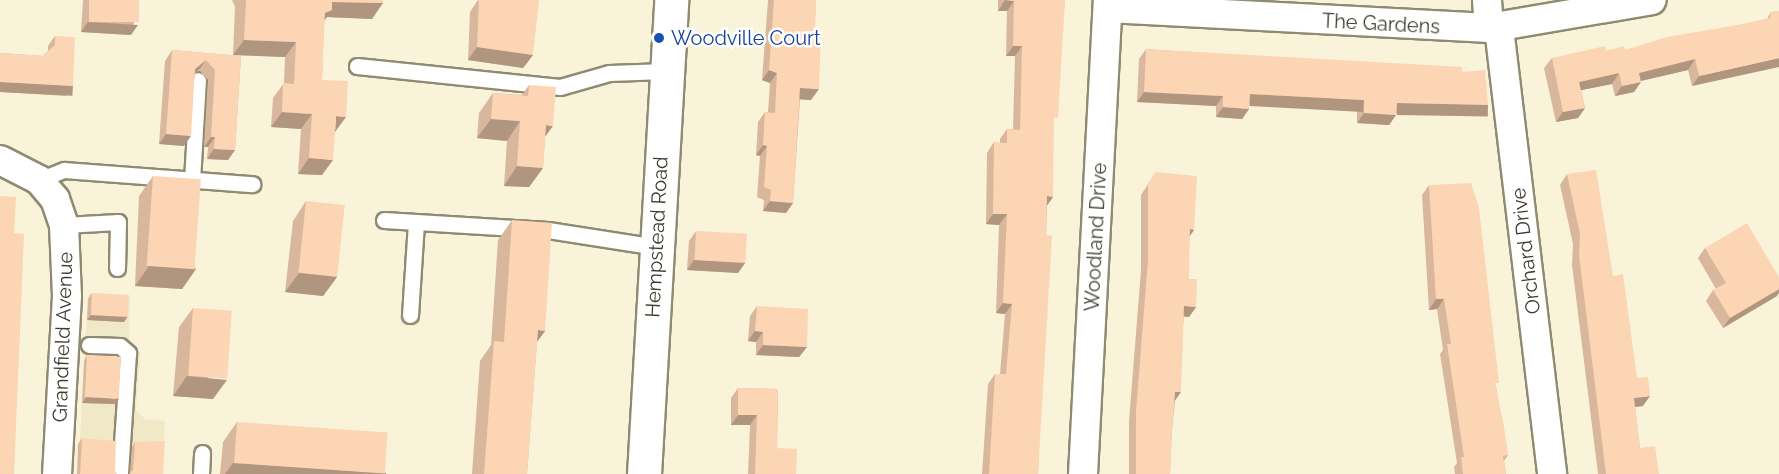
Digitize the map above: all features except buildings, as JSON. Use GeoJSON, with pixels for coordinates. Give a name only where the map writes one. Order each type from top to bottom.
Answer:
{"type":"FeatureCollection","features":[{"type":"Feature","properties":{"kind":"main road","name":"Hempstead Road"},"geometry":{"type":"LineString","coordinates":[[644,474],[671,0]]}},
{"type":"Feature","properties":{"kind":"street","name":"Orchard Drive"},"geometry":{"type":"LineString","coordinates":[[1487,0],[1494,28],[1552,474]]}},
{"type":"Feature","properties":{"kind":"street","name":"The Gardens"},"geometry":{"type":"LineString","coordinates":[[1108,4],[1494,28],[1652,0]]}},
{"type":"Feature","properties":{"kind":"street","name":"Woodland Drive"},"geometry":{"type":"LineString","coordinates":[[1083,474],[1108,4]]}},
{"type":"Feature","properties":{"kind":"street","name":"Grandfield Avenue"},"geometry":{"type":"LineString","coordinates":[[0,160],[39,180],[55,199],[64,225],[67,296],[57,474]]}},
{"type":"Feature","properties":{"kind":"lane"},"geometry":{"type":"LineString","coordinates":[[357,66],[560,87],[609,73],[666,71]]}},
{"type":"Feature","properties":{"kind":"lane"},"geometry":{"type":"LineString","coordinates":[[192,180],[198,80]]}},
{"type":"Feature","properties":{"kind":"lane"},"geometry":{"type":"LineString","coordinates":[[39,180],[64,170],[252,184]]}},
{"type":"Feature","properties":{"kind":"lane"},"geometry":{"type":"LineString","coordinates":[[384,220],[548,230],[657,247]]}},
{"type":"Feature","properties":{"kind":"lane"},"geometry":{"type":"LineString","coordinates":[[64,225],[118,222],[117,268]]}},
{"type":"Feature","properties":{"kind":"lane"},"geometry":{"type":"LineString","coordinates":[[410,315],[417,222]]}},
{"type":"Feature","properties":{"kind":"lane"},"geometry":{"type":"LineString","coordinates":[[89,345],[120,346],[128,353],[120,474]]}},
{"type":"Feature","properties":{"kind":"lane"},"geometry":{"type":"LineString","coordinates":[[201,474],[202,453]]}},
{"type":"Feature","properties":{"kind":"shaded area"},"geometry":{"type":"Polygon","coordinates":[[[88,294],[130,297],[129,340],[140,353],[136,410],[145,419],[165,421],[162,474],[78,474],[88,294]]]}},
{"type":"Feature","properties":{"kind":"place","name":"Woodville Court"},"geometry":{"type":"Point","coordinates":[659,38]}}]}
